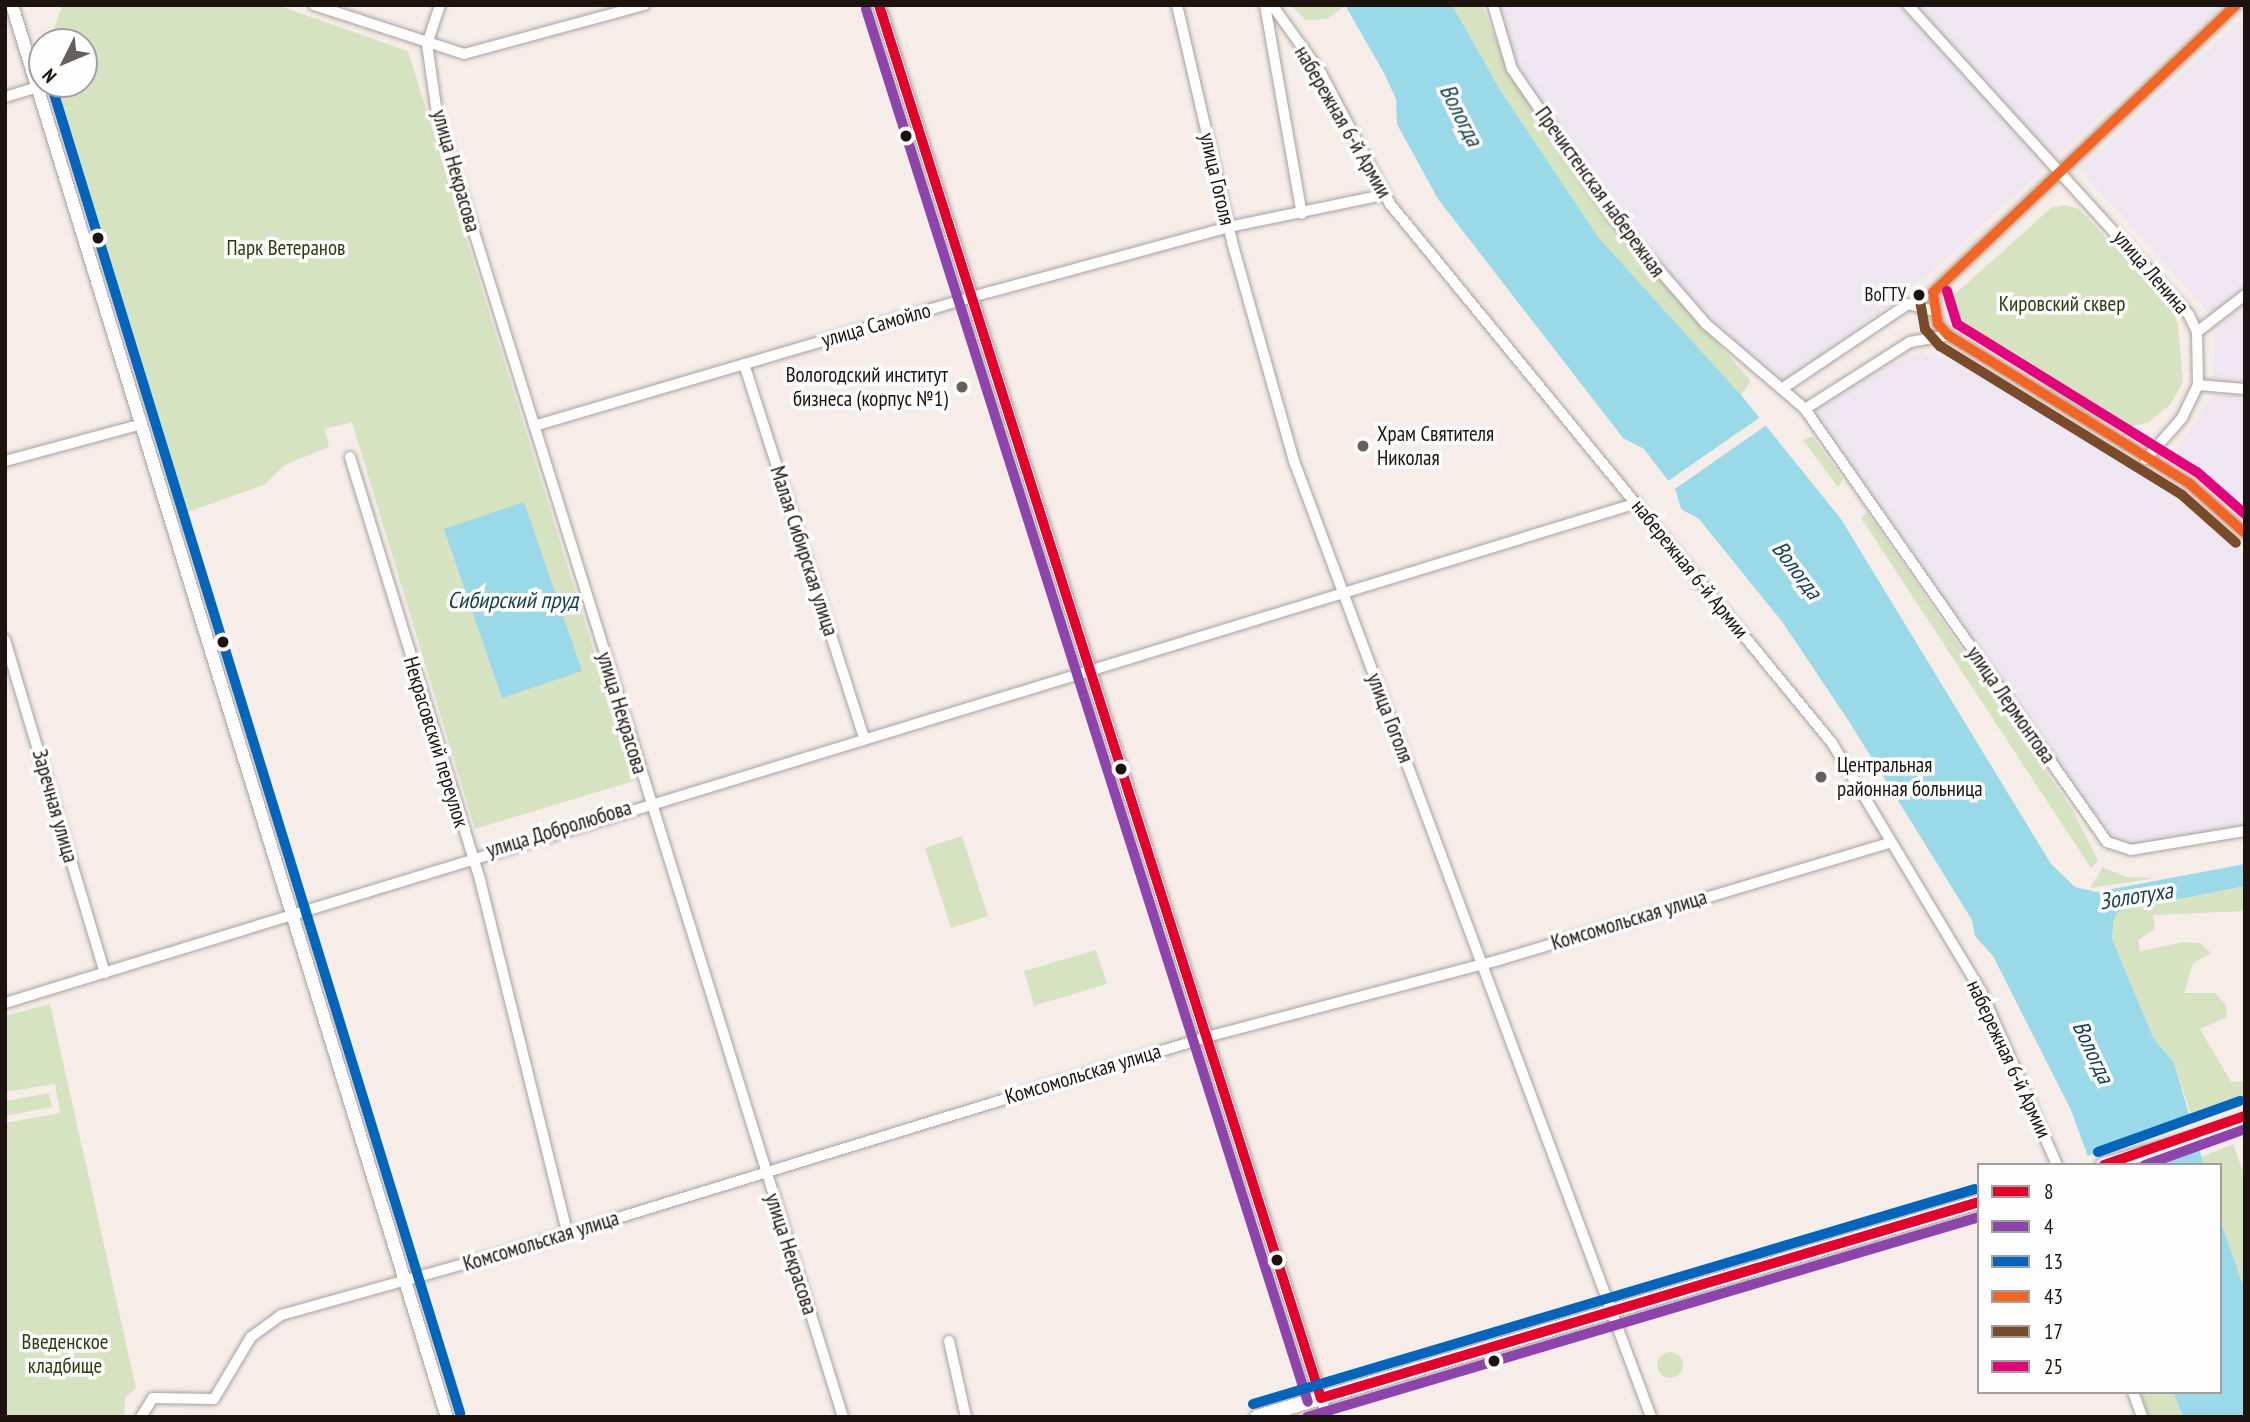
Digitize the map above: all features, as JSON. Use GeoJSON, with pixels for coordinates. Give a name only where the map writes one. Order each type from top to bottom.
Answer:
{"type":"FeatureCollection","features":[{"type":"Feature","properties":{"kind":"main road"},"geometry":{"type":"LineString","coordinates":[[2196,1136],[2244,1120]]}},
{"type":"Feature","properties":{"kind":"main road"},"geometry":{"type":"LineString","coordinates":[[2109,1163],[2244,1120]]}},
{"type":"Feature","properties":{"kind":"main road"},"geometry":{"type":"LineString","coordinates":[[1257,1417],[1977,1203]]}},
{"type":"Feature","properties":{"kind":"street"},"geometry":{"type":"LineString","coordinates":[[12,5],[28,57]]}},
{"type":"Feature","properties":{"kind":"street"},"geometry":{"type":"LineString","coordinates":[[314,5],[427,44],[481,54],[644,5]]}},
{"type":"Feature","properties":{"kind":"street","name":"улица Некрасова"},"geometry":{"type":"LineString","coordinates":[[440,5],[427,44],[437,113],[843,1417]]}},
{"type":"Feature","properties":{"kind":"street"},"geometry":{"type":"LineString","coordinates":[[879,5],[1086,668],[1327,1417]]}},
{"type":"Feature","properties":{"kind":"street","name":"улица Гоголя"},"geometry":{"type":"LineString","coordinates":[[1177,5],[1229,227],[1294,461],[1484,963],[1651,1417]]}},
{"type":"Feature","properties":{"kind":"street","name":"набережная 6-й Армии"},"geometry":{"type":"LineString","coordinates":[[1265,5],[1302,214]]}},
{"type":"Feature","properties":{"kind":"street","name":"набережная 6-й Армии"},"geometry":{"type":"LineString","coordinates":[[1272,5],[1321,73],[1384,195],[1832,743],[1889,843],[1981,991],[2056,1163]]}},
{"type":"Feature","properties":{"kind":"street","name":"Пречистенская набережная"},"geometry":{"type":"LineString","coordinates":[[1493,5],[1512,69],[1651,267],[1749,366],[1786,386],[1805,409]]}},
{"type":"Feature","properties":{"kind":"street","name":"улица Ленина"},"geometry":{"type":"LineString","coordinates":[[1908,5],[2182,304],[2197,332],[2198,385],[2182,418],[2146,459]]}},
{"type":"Feature","properties":{"kind":"street"},"geometry":{"type":"LineString","coordinates":[[2236,5],[2060,169],[1933,293],[1934,311],[1948,335],[2190,484],[2245,533]]}},
{"type":"Feature","properties":{"kind":"street"},"geometry":{"type":"LineString","coordinates":[[5,97],[28,90]]}},
{"type":"Feature","properties":{"kind":"street"},"geometry":{"type":"LineString","coordinates":[[40,98],[402,1283],[447,1417]]}},
{"type":"Feature","properties":{"kind":"street","name":"улица Самойло"},"geometry":{"type":"LineString","coordinates":[[534,426],[970,298],[1229,227],[1384,195]]}},
{"type":"Feature","properties":{"kind":"street"},"geometry":{"type":"LineString","coordinates":[[2197,332],[2245,295]]}},
{"type":"Feature","properties":{"kind":"street"},"geometry":{"type":"LineString","coordinates":[[1786,386],[1909,304],[1934,311]]}},
{"type":"Feature","properties":{"kind":"street"},"geometry":{"type":"LineString","coordinates":[[1805,409],[1910,342],[1948,335]]}},
{"type":"Feature","properties":{"kind":"street","name":"Малая Сибирская улица"},"geometry":{"type":"LineString","coordinates":[[744,364],[863,737]]}},
{"type":"Feature","properties":{"kind":"street"},"geometry":{"type":"LineString","coordinates":[[2198,385],[2245,388]]}},
{"type":"Feature","properties":{"kind":"street","name":"улица Лермонтова"},"geometry":{"type":"LineString","coordinates":[[1805,409],[2108,842],[2125,850],[2245,831]]}},
{"type":"Feature","properties":{"kind":"street"},"geometry":{"type":"LineString","coordinates":[[5,461],[138,425]]}},
{"type":"Feature","properties":{"kind":"street","name":"Некрасовский переулок"},"geometry":{"type":"LineString","coordinates":[[351,457],[470,856],[567,1232]]}},
{"type":"Feature","properties":{"kind":"street","name":"улица Добролюбова"},"geometry":{"type":"LineString","coordinates":[[5,1003],[289,916],[470,856],[1637,503]]}},
{"type":"Feature","properties":{"kind":"street","name":"Заречная улица"},"geometry":{"type":"LineString","coordinates":[[5,640],[105,973]]}},
{"type":"Feature","properties":{"kind":"street","name":"Комсомольская улица"},"geometry":{"type":"LineString","coordinates":[[141,1417],[153,1398],[214,1399],[251,1337],[279,1316],[402,1283],[1206,1037],[1484,963],[1889,843]]}},
{"type":"Feature","properties":{"kind":"street"},"geometry":{"type":"LineString","coordinates":[[949,1341],[966,1417]]}},
{"type":"Feature","properties":{"kind":"street"},"geometry":{"type":"LineString","coordinates":[[2134,1394],[2142,1417]]}},
{"type":"Feature","properties":{"kind":"shaded area"},"geometry":{"type":"Polygon","coordinates":[[[1496,5],[2222,5],[1929,274],[1788,381],[1768,379],[1709,322],[1616,214],[1515,67],[1496,5]]]}},
{"type":"Feature","properties":{"kind":"shaded area"},"geometry":{"type":"Polygon","coordinates":[[[2245,16],[2245,287],[2212,317],[2080,169],[2245,16]]]}},
{"type":"Feature","properties":{"kind":"shaded area"},"geometry":{"type":"Polygon","coordinates":[[[2245,301],[2245,384],[2213,382],[2216,327],[2245,301]]]}},
{"type":"Feature","properties":{"kind":"shaded area"},"geometry":{"type":"Polygon","coordinates":[[[1921,352],[1974,367],[2181,494],[2245,552],[2245,824],[2142,847],[2115,845],[1813,414],[1838,387],[1921,352]]]}},
{"type":"Feature","properties":{"kind":"shaded area"},"geometry":{"type":"Polygon","coordinates":[[[2213,393],[2245,395],[2245,513],[2177,450],[2213,393]]]}},
{"type":"Feature","properties":{"kind":"green space","name":"Парк Ветеранов"},"geometry":{"type":"Polygon","coordinates":[[[62,5],[277,5],[408,51],[634,781],[475,829],[352,422],[325,429],[329,447],[285,465],[264,485],[182,514],[58,98],[98,98],[98,28],[55,28],[62,5]]]}},
{"type":"Feature","properties":{"kind":"green space"},"geometry":{"type":"Polygon","coordinates":[[[1290,5],[1345,6],[1327,19],[1306,20],[1290,5]]]}},
{"type":"Feature","properties":{"kind":"green space"},"geometry":{"type":"Polygon","coordinates":[[[1452,6],[1483,7],[1509,72],[1610,220],[1751,381],[1741,395],[1598,237],[1500,90],[1452,6]]]}},
{"type":"Feature","properties":{"kind":"green space","name":"Кировский сквер"},"geometry":{"type":"Polygon","coordinates":[[[2065,205],[2079,209],[2173,310],[2178,324],[2183,382],[2170,405],[2148,423],[2126,427],[2091,419],[1975,336],[1952,307],[1954,295],[2051,208],[2065,205]]]}},
{"type":"Feature","properties":{"kind":"green space"},"geometry":{"type":"Polygon","coordinates":[[[1812,436],[1843,479],[1838,487],[1803,440],[1812,436]]]}},
{"type":"Feature","properties":{"kind":"green space"},"geometry":{"type":"Polygon","coordinates":[[[1867,512],[2072,809],[2098,860],[2091,868],[1861,518],[1867,512]]]}},
{"type":"Feature","properties":{"kind":"green space"},"geometry":{"type":"Polygon","coordinates":[[[962,836],[988,916],[951,928],[925,848],[962,836]]]}},
{"type":"Feature","properties":{"kind":"green space"},"geometry":{"type":"Polygon","coordinates":[[[2103,867],[2126,877],[2157,878],[2090,888],[2103,867]]]}},
{"type":"Feature","properties":{"kind":"green space"},"geometry":{"type":"Polygon","coordinates":[[[2245,886],[2245,911],[2153,915],[2155,929],[2138,940],[2140,951],[2183,942],[2201,943],[2211,953],[2193,963],[2184,993],[2215,993],[2226,1005],[2227,1017],[2200,1029],[2231,1082],[2245,1081],[2245,1103],[2194,1123],[2174,1063],[2153,1037],[2112,939],[2114,918],[2119,911],[2245,886]]]}},
{"type":"Feature","properties":{"kind":"green space"},"geometry":{"type":"Polygon","coordinates":[[[1096,950],[1107,984],[1034,1006],[1024,971],[1096,950]]]}},
{"type":"Feature","properties":{"kind":"green space","name":"Введенское кладбище"},"geometry":{"type":"Polygon","coordinates":[[[50,1004],[136,1388],[125,1398],[124,1417],[5,1417],[5,1123],[60,1113],[55,1084],[5,1092],[5,1016],[50,1004]]]}},
{"type":"Feature","properties":{"kind":"green space"},"geometry":{"type":"Polygon","coordinates":[[[49,1093],[52,1107],[5,1116],[5,1101],[49,1093]]]}},
{"type":"Feature","properties":{"kind":"green space"},"geometry":{"type":"Polygon","coordinates":[[[2233,1144],[2245,1177],[2245,1291],[2222,1225],[2222,1163],[2204,1163],[2202,1157],[2233,1144]]]}},
{"type":"Feature","properties":{"kind":"green space"},"geometry":{"type":"Polygon","coordinates":[[[1670,1352],[1679,1356],[1683,1365],[1679,1374],[1670,1378],[1661,1374],[1657,1365],[1661,1356],[1670,1352]]]}},
{"type":"Feature","properties":{"kind":"green space"},"geometry":{"type":"Polygon","coordinates":[[[2141,1394],[2174,1394],[2183,1417],[2149,1417],[2141,1394]]]}},
{"type":"Feature","properties":{"kind":"water"},"geometry":{"type":"Polygon","coordinates":[[[1345,5],[1452,5],[1500,90],[1598,237],[1741,395],[1841,519],[2051,864],[2075,887],[2096,892],[2245,864],[2245,886],[2119,911],[2114,918],[2112,939],[2153,1037],[2174,1063],[2203,1163],[2090,1163],[2071,1110],[1993,956],[1975,936],[1972,920],[1850,723],[1783,623],[1699,519],[1681,509],[1676,491],[1644,449],[1623,438],[1438,199],[1397,124],[1396,99],[1345,5]]]}},
{"type":"Feature","properties":{"kind":"water","name":"Сибирский пруд"},"geometry":{"type":"Polygon","coordinates":[[[524,502],[582,671],[502,698],[444,529],[524,502]]]}},
{"type":"Feature","properties":{"kind":"water"},"geometry":{"type":"Polygon","coordinates":[[[2222,1225],[2245,1291],[2245,1417],[2183,1417],[2174,1394],[2222,1394],[2222,1225]]]}},
{"type":"Feature","properties":{"kind":"pier"},"geometry":{"type":"Polygon","coordinates":[[[1762,416],[1768,424],[1672,491],[1665,483],[1762,416]]]}},
{"type":"Feature","properties":{"kind":"pier"},"geometry":{"type":"Polygon","coordinates":[[[2192,1123],[2200,1149],[2154,1163],[2086,1163],[2084,1157],[2192,1123]]]}},
{"type":"Feature","properties":{"kind":"transit line","name":"8"},"geometry":{"type":"LineString","coordinates":[[879,5],[1321,1398]]}},
{"type":"Feature","properties":{"kind":"transit line","name":"43"},"geometry":{"type":"LineString","coordinates":[[2236,5],[1933,293],[1938,324],[1948,335],[2190,484],[2245,533]]}},
{"type":"Feature","properties":{"kind":"transit line","name":"4"},"geometry":{"type":"LineString","coordinates":[[866,9],[1308,1402]]}},
{"type":"Feature","properties":{"kind":"transit line","name":"13"},"geometry":{"type":"LineString","coordinates":[[55,98],[460,1413]]}},
{"type":"Feature","properties":{"kind":"transit line","name":"25"},"geometry":{"type":"LineString","coordinates":[[1947,291],[1957,324],[2197,472],[2245,514]]}},
{"type":"Feature","properties":{"kind":"transit line","name":"17"},"geometry":{"type":"LineString","coordinates":[[1919,295],[1925,329],[1940,346],[2182,495],[2236,543]]}},
{"type":"Feature","properties":{"kind":"transit line","name":"13"},"geometry":{"type":"LineString","coordinates":[[2098,1152],[2240,1101]]}},
{"type":"Feature","properties":{"kind":"transit line","name":"8"},"geometry":{"type":"LineString","coordinates":[[2110,1163],[2245,1116]]}},
{"type":"Feature","properties":{"kind":"transit line","name":"4"},"geometry":{"type":"LineString","coordinates":[[2151,1163],[2245,1129]]}},
{"type":"Feature","properties":{"kind":"transit line","name":"13"},"geometry":{"type":"LineString","coordinates":[[1253,1404],[1975,1189]]}},
{"type":"Feature","properties":{"kind":"transit line","name":"8"},"geometry":{"type":"LineString","coordinates":[[1321,1398],[1977,1203]]}},
{"type":"Feature","properties":{"kind":"transit line","name":"4"},"geometry":{"type":"LineString","coordinates":[[1307,1417],[1977,1218]]}},
{"type":"Feature","properties":{"kind":"place","name":"ВоГТУ"},"geometry":{"type":"Point","coordinates":[1919,295]}},
{"type":"Feature","properties":{"kind":"place","name":"Вологодский институт бизнеса (корпус №1)"},"geometry":{"type":"Point","coordinates":[962,387]}},
{"type":"Feature","properties":{"kind":"place","name":"Храм Святителя Николая"},"geometry":{"type":"Point","coordinates":[1363,446]}},
{"type":"Feature","properties":{"kind":"place","name":"Центральная районная больница"},"geometry":{"type":"Point","coordinates":[1821,777]}},
{"type":"Feature","properties":{"kind":"water label","name":"Вологда"},"geometry":{"type":"Point","coordinates":[1461,115]}},
{"type":"Feature","properties":{"kind":"water label","name":"Вологда"},"geometry":{"type":"Point","coordinates":[1797,570]}},
{"type":"Feature","properties":{"kind":"water label","name":"Золотуха"},"geometry":{"type":"Point","coordinates":[2136,896]}},
{"type":"Feature","properties":{"kind":"water label","name":"Вологда"},"geometry":{"type":"Point","coordinates":[2093,1052]}}]}
